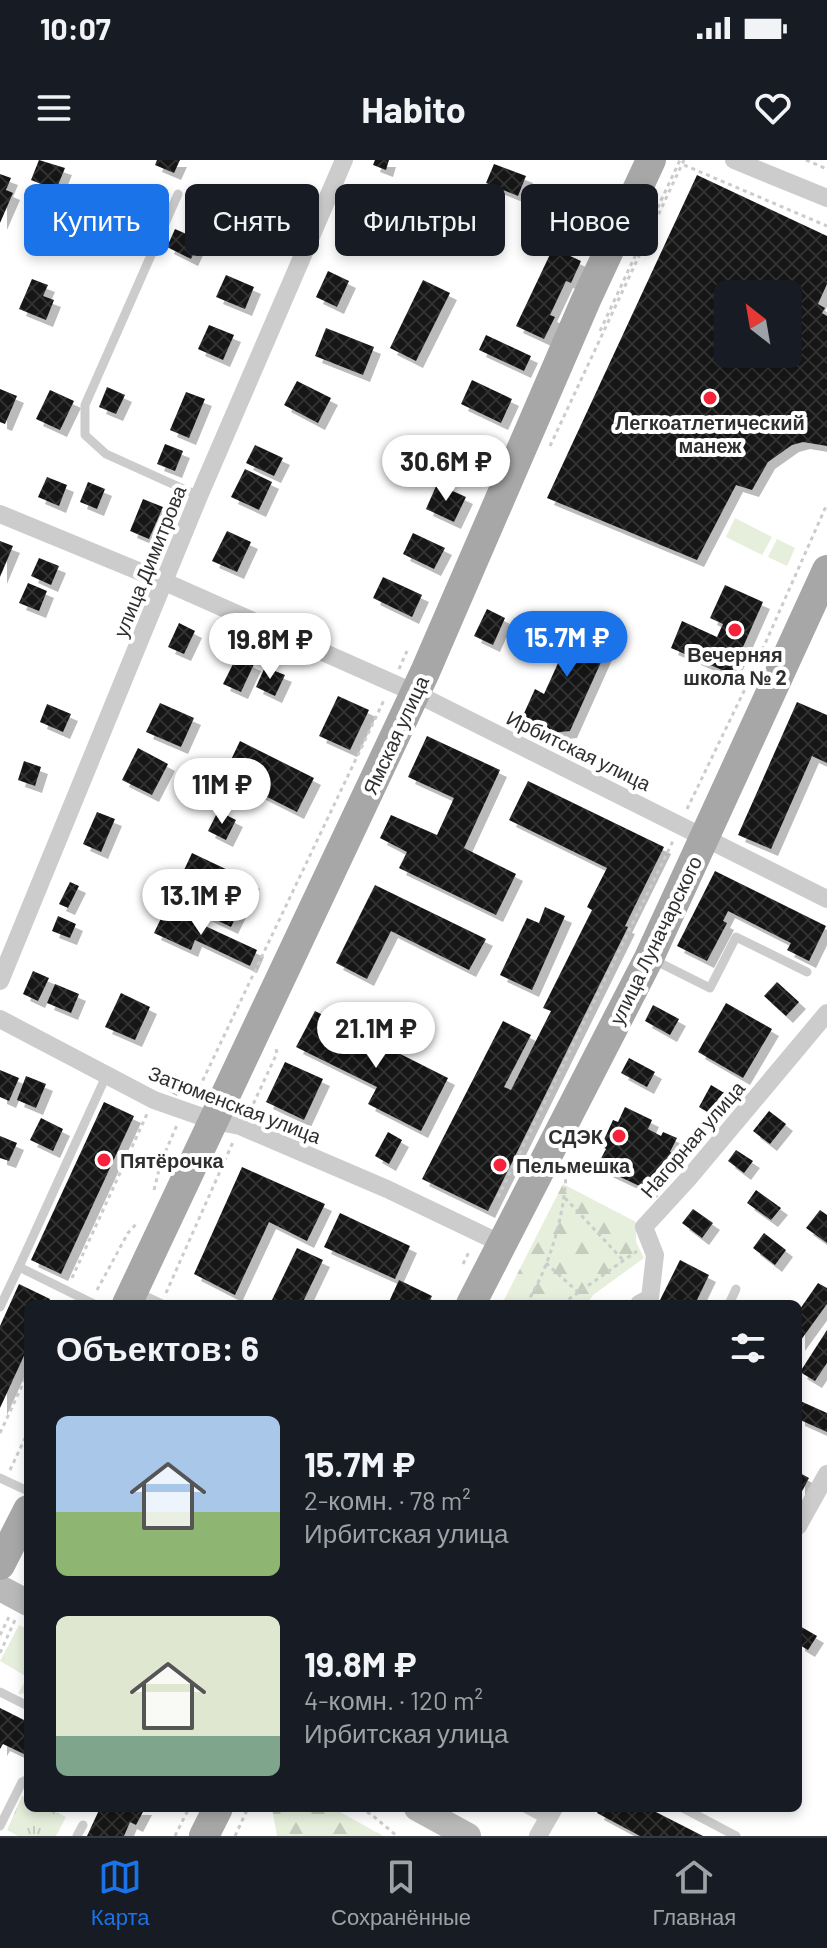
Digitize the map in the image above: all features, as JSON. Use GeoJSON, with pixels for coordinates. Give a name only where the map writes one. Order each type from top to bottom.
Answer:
{"type":"FeatureCollection","features":[{"type":"Feature","properties":{"kind":"main road","name":"Ямская улица"},"geometry":{"type":"LineString","coordinates":[[131,1297],[214,1121],[404,688],[586,300],[674,162]]}},
{"type":"Feature","properties":{"kind":"main road","name":"улица Луначарского"},"geometry":{"type":"LineString","coordinates":[[472,1300],[490,1237],[649,958],[827,570]]}},
{"type":"Feature","properties":{"kind":"main road"},"geometry":{"type":"LineString","coordinates":[[0,1565],[24,1518]]}},
{"type":"Feature","properties":{"kind":"main road"},"geometry":{"type":"LineString","coordinates":[[204,1836],[216,1812]]}},
{"type":"Feature","properties":{"kind":"street","name":"улица Димитрова"},"geometry":{"type":"LineString","coordinates":[[0,981],[199,496],[344,160]]}},
{"type":"Feature","properties":{"kind":"street"},"geometry":{"type":"LineString","coordinates":[[734,160],[827,198]]}},
{"type":"Feature","properties":{"kind":"street","name":"Ирбитская улица"},"geometry":{"type":"LineString","coordinates":[[0,514],[165,582],[404,688],[827,899]]}},
{"type":"Feature","properties":{"kind":"street","name":"Нагорная улица"},"geometry":{"type":"LineString","coordinates":[[646,1300],[650,1298],[655,1255],[644,1227],[827,1013]]}},
{"type":"Feature","properties":{"kind":"street","name":"Затюменская улица"},"geometry":{"type":"LineString","coordinates":[[0,1019],[154,1100],[254,1132],[490,1237]]}},
{"type":"Feature","properties":{"kind":"street"},"geometry":{"type":"LineString","coordinates":[[802,1519],[827,1475]]}},
{"type":"Feature","properties":{"kind":"street"},"geometry":{"type":"LineString","coordinates":[[0,1588],[22,1611]]}},
{"type":"Feature","properties":{"kind":"street"},"geometry":{"type":"LineString","coordinates":[[424,1812],[468,1836]]}},
{"type":"Feature","properties":{"kind":"lane"},"geometry":{"type":"LineString","coordinates":[[178,194],[85,405],[85,435],[106,454],[199,496]]}},
{"type":"Feature","properties":{"kind":"lane"},"geometry":{"type":"LineString","coordinates":[[649,958],[710,988],[736,937],[807,972]]}},
{"type":"Feature","properties":{"kind":"lane"},"geometry":{"type":"LineString","coordinates":[[0,1307],[107,1074]]}},
{"type":"Feature","properties":{"kind":"lane"},"geometry":{"type":"LineString","coordinates":[[19,1267],[86,1300]]}},
{"type":"Feature","properties":{"kind":"lane"},"geometry":{"type":"LineString","coordinates":[[731,1300],[736,1289]]}},
{"type":"Feature","properties":{"kind":"lane"},"geometry":{"type":"LineString","coordinates":[[3,1479],[24,1489]]}},
{"type":"Feature","properties":{"kind":"lane"},"geometry":{"type":"LineString","coordinates":[[0,1692],[24,1704]]}},
{"type":"Feature","properties":{"kind":"lane"},"geometry":{"type":"LineString","coordinates":[[0,1826],[24,1781]]}},
{"type":"Feature","properties":{"kind":"lane"},"geometry":{"type":"LineString","coordinates":[[691,1812],[736,1836]]}},
{"type":"Feature","properties":{"kind":"lane"},"geometry":{"type":"LineString","coordinates":[[77,1836],[83,1825]]}},
{"type":"Feature","properties":{"kind":"path"},"geometry":{"type":"LineString","coordinates":[[806,160],[827,169]]}},
{"type":"Feature","properties":{"kind":"path"},"geometry":{"type":"LineString","coordinates":[[674,162],[827,226]]}},
{"type":"Feature","properties":{"kind":"path"},"geometry":{"type":"LineString","coordinates":[[691,801],[745,689],[827,504]]}},
{"type":"Feature","properties":{"kind":"path"},"geometry":{"type":"LineString","coordinates":[[153,1191],[161,1162],[184,1109],[202,1082],[404,688],[408,647]]}},
{"type":"Feature","properties":{"kind":"path"},"geometry":{"type":"LineString","coordinates":[[462,1268],[490,1237],[674,839]]}},
{"type":"Feature","properties":{"kind":"path"},"geometry":{"type":"LineString","coordinates":[[67,1291],[154,1100]]}},
{"type":"Feature","properties":{"kind":"path"},"geometry":{"type":"LineString","coordinates":[[529,1300],[538,1285],[565,1198],[566,1167]]}},
{"type":"Feature","properties":{"kind":"path"},"geometry":{"type":"LineString","coordinates":[[565,1198],[624,1261]]}},
{"type":"Feature","properties":{"kind":"path"},"geometry":{"type":"LineString","coordinates":[[94,1300],[128,1233],[140,1220]]}},
{"type":"Feature","properties":{"kind":"path"},"geometry":{"type":"LineString","coordinates":[[568,1300],[650,1242]]}},
{"type":"Feature","properties":{"kind":"path"},"geometry":{"type":"LineString","coordinates":[[545,1262],[579,1293]]}},
{"type":"Feature","properties":{"kind":"path"},"geometry":{"type":"LineString","coordinates":[[0,1433],[24,1382]]}},
{"type":"Feature","properties":{"kind":"path"},"geometry":{"type":"LineString","coordinates":[[3,1479],[24,1440]]}},
{"type":"Feature","properties":{"kind":"path"},"geometry":{"type":"LineString","coordinates":[[0,1653],[22,1611]]}},
{"type":"Feature","properties":{"kind":"path"},"geometry":{"type":"LineString","coordinates":[[175,1836],[187,1812]]}},
{"type":"Feature","properties":{"kind":"path"},"geometry":{"type":"LineString","coordinates":[[235,1836],[246,1812]]}},
{"type":"Feature","properties":{"kind":"path"},"geometry":{"type":"LineString","coordinates":[[367,1812],[397,1836]]}},
{"type":"Feature","properties":{"kind":"green space"},"geometry":{"type":"Polygon","coordinates":[[[735,518],[772,537],[762,555],[726,537],[735,518]]]}},
{"type":"Feature","properties":{"kind":"green space"},"geometry":{"type":"Polygon","coordinates":[[[777,539],[795,548],[787,566],[768,557],[777,539]]]}},
{"type":"Feature","properties":{"kind":"green space"},"geometry":{"type":"Polygon","coordinates":[[[563,1184],[636,1222],[636,1242],[644,1258],[590,1300],[504,1300],[563,1184]]]}},
{"type":"Feature","properties":{"kind":"green space"},"geometry":{"type":"Polygon","coordinates":[[[19,1625],[24,1627],[24,1675],[0,1661],[19,1625]]]}},
{"type":"Feature","properties":{"kind":"green space"},"geometry":{"type":"Polygon","coordinates":[[[22,1796],[24,1812],[55,1812],[66,1817],[56,1836],[18,1836],[7,1830],[22,1796]]]}},
{"type":"Feature","properties":{"kind":"green space"},"geometry":{"type":"Polygon","coordinates":[[[273,1812],[340,1812],[383,1836],[277,1836],[273,1812]]]}},
{"type":"Feature","properties":{"kind":"building"},"geometry":{"type":"Polygon","coordinates":[[[39,160],[65,168],[58,184],[41,184],[31,180],[39,160]]]}},
{"type":"Feature","properties":{"kind":"building"},"geometry":{"type":"Polygon","coordinates":[[[157,160],[180,160],[174,173],[155,165],[157,160]]]}},
{"type":"Feature","properties":{"kind":"building"},"geometry":{"type":"Polygon","coordinates":[[[375,160],[389,160],[386,170],[373,165],[375,160]]]}},
{"type":"Feature","properties":{"kind":"building"},"geometry":{"type":"Polygon","coordinates":[[[494,164],[526,176],[518,196],[505,191],[505,184],[486,183],[494,164]]]}},
{"type":"Feature","properties":{"kind":"building"},"geometry":{"type":"Polygon","coordinates":[[[0,174],[11,178],[6,190],[13,193],[0,223],[0,174]]]}},
{"type":"Feature","properties":{"kind":"building","name":"Легкоатлетический манеж"},"geometry":{"type":"Polygon","coordinates":[[[697,175],[827,236],[827,284],[818,304],[825,308],[822,313],[827,316],[827,446],[803,442],[792,445],[768,462],[752,490],[736,485],[697,560],[547,498],[697,175]]]}},
{"type":"Feature","properties":{"kind":"building"},"geometry":{"type":"Polygon","coordinates":[[[175,229],[185,233],[185,256],[169,248],[175,229]]]}},
{"type":"Feature","properties":{"kind":"building"},"geometry":{"type":"Polygon","coordinates":[[[549,256],[570,256],[581,261],[571,283],[566,281],[550,315],[555,317],[544,339],[516,326],[549,256]]]}},
{"type":"Feature","properties":{"kind":"building"},"geometry":{"type":"Polygon","coordinates":[[[328,271],[349,281],[337,307],[316,297],[328,271]]]}},
{"type":"Feature","properties":{"kind":"building"},"geometry":{"type":"Polygon","coordinates":[[[226,275],[254,287],[245,309],[216,297],[226,275]]]}},
{"type":"Feature","properties":{"kind":"building"},"geometry":{"type":"Polygon","coordinates":[[[32,279],[48,285],[43,296],[54,300],[46,320],[19,309],[32,279]]]}},
{"type":"Feature","properties":{"kind":"building"},"geometry":{"type":"Polygon","coordinates":[[[423,280],[450,293],[416,361],[390,348],[423,280]]]}},
{"type":"Feature","properties":{"kind":"building"},"geometry":{"type":"Polygon","coordinates":[[[209,325],[234,335],[223,360],[198,349],[209,325]]]}},
{"type":"Feature","properties":{"kind":"building"},"geometry":{"type":"Polygon","coordinates":[[[326,328],[374,347],[363,375],[315,356],[326,328]]]}},
{"type":"Feature","properties":{"kind":"building"},"geometry":{"type":"Polygon","coordinates":[[[486,335],[531,356],[524,371],[479,350],[486,335]]]}},
{"type":"Feature","properties":{"kind":"building"},"geometry":{"type":"Polygon","coordinates":[[[472,380],[512,399],[501,423],[461,404],[472,380]]]}},
{"type":"Feature","properties":{"kind":"building"},"geometry":{"type":"Polygon","coordinates":[[[297,381],[331,398],[318,423],[284,405],[297,381]]]}},
{"type":"Feature","properties":{"kind":"building"},"geometry":{"type":"Polygon","coordinates":[[[107,387],[125,395],[116,414],[99,407],[107,387]]]}},
{"type":"Feature","properties":{"kind":"building"},"geometry":{"type":"Polygon","coordinates":[[[0,389],[17,396],[5,424],[0,422],[0,389]]]}},
{"type":"Feature","properties":{"kind":"building"},"geometry":{"type":"Polygon","coordinates":[[[50,390],[74,401],[60,430],[36,419],[50,390]]]}},
{"type":"Feature","properties":{"kind":"building"},"geometry":{"type":"Polygon","coordinates":[[[186,392],[205,399],[189,438],[170,430],[186,392]]]}},
{"type":"Feature","properties":{"kind":"building"},"geometry":{"type":"Polygon","coordinates":[[[165,444],[183,451],[175,471],[157,464],[165,444]]]}},
{"type":"Feature","properties":{"kind":"building"},"geometry":{"type":"Polygon","coordinates":[[[255,445],[283,458],[274,476],[246,463],[255,445]]]}},
{"type":"Feature","properties":{"kind":"building"},"geometry":{"type":"Polygon","coordinates":[[[245,469],[272,482],[259,510],[231,497],[245,469]]]}},
{"type":"Feature","properties":{"kind":"building"},"geometry":{"type":"Polygon","coordinates":[[[47,477],[67,485],[59,506],[38,497],[47,477]]]}},
{"type":"Feature","properties":{"kind":"building"},"geometry":{"type":"Polygon","coordinates":[[[88,482],[105,489],[97,509],[80,502],[88,482]]]}},
{"type":"Feature","properties":{"kind":"building"},"geometry":{"type":"Polygon","coordinates":[[[437,484],[466,497],[454,522],[426,509],[437,484]]]}},
{"type":"Feature","properties":{"kind":"building"},"geometry":{"type":"Polygon","coordinates":[[[143,499],[163,507],[149,539],[130,531],[143,499]]]}},
{"type":"Feature","properties":{"kind":"building"},"geometry":{"type":"Polygon","coordinates":[[[227,531],[251,542],[237,572],[212,561],[227,531]]]}},
{"type":"Feature","properties":{"kind":"building"},"geometry":{"type":"Polygon","coordinates":[[[413,533],[445,548],[434,569],[403,554],[413,533]]]}},
{"type":"Feature","properties":{"kind":"building"},"geometry":{"type":"Polygon","coordinates":[[[0,541],[13,546],[0,577],[0,541]]]}},
{"type":"Feature","properties":{"kind":"building"},"geometry":{"type":"Polygon","coordinates":[[[39,558],[59,566],[51,585],[31,576],[39,558]]]}},
{"type":"Feature","properties":{"kind":"building"},"geometry":{"type":"Polygon","coordinates":[[[383,577],[422,595],[412,617],[373,598],[383,577]]]}},
{"type":"Feature","properties":{"kind":"building"},"geometry":{"type":"Polygon","coordinates":[[[28,583],[47,591],[39,611],[19,603],[28,583]]]}},
{"type":"Feature","properties":{"kind":"building","name":"Вечерняя школа № 2"},"geometry":{"type":"Polygon","coordinates":[[[725,585],[763,602],[731,674],[671,648],[682,621],[717,637],[723,624],[710,618],[725,585]]]}},
{"type":"Feature","properties":{"kind":"building"},"geometry":{"type":"Polygon","coordinates":[[[487,609],[505,618],[493,645],[474,636],[487,609]]]}},
{"type":"Feature","properties":{"kind":"building"},"geometry":{"type":"Polygon","coordinates":[[[562,618],[610,642],[570,731],[551,733],[521,720],[535,689],[544,694],[564,650],[549,643],[562,618]]]}},
{"type":"Feature","properties":{"kind":"building"},"geometry":{"type":"Polygon","coordinates":[[[179,623],[195,631],[184,654],[168,647],[179,623]]]}},
{"type":"Feature","properties":{"kind":"building"},"geometry":{"type":"Polygon","coordinates":[[[237,656],[254,664],[241,692],[223,684],[237,656]]]}},
{"type":"Feature","properties":{"kind":"building"},"geometry":{"type":"Polygon","coordinates":[[[265,667],[285,675],[275,696],[256,687],[265,667]]]}},
{"type":"Feature","properties":{"kind":"building"},"geometry":{"type":"Polygon","coordinates":[[[338,696],[369,710],[350,750],[319,736],[338,696]]]}},
{"type":"Feature","properties":{"kind":"building"},"geometry":{"type":"Polygon","coordinates":[[[797,702],[827,715],[827,763],[812,756],[771,849],[738,835],[797,702]]]}},
{"type":"Feature","properties":{"kind":"building"},"geometry":{"type":"Polygon","coordinates":[[[160,703],[194,718],[181,747],[146,732],[160,703]]]}},
{"type":"Feature","properties":{"kind":"building"},"geometry":{"type":"Polygon","coordinates":[[[47,704],[71,714],[63,732],[40,722],[47,704]]]}},
{"type":"Feature","properties":{"kind":"building"},"geometry":{"type":"Polygon","coordinates":[[[427,736],[500,770],[464,848],[516,874],[496,915],[399,868],[407,852],[380,838],[391,815],[437,835],[454,798],[408,777],[427,736]]]}},
{"type":"Feature","properties":{"kind":"building"},"geometry":{"type":"Polygon","coordinates":[[[240,741],[314,778],[297,812],[245,786],[251,775],[229,764],[240,741]]]}},
{"type":"Feature","properties":{"kind":"building"},"geometry":{"type":"Polygon","coordinates":[[[138,748],[168,764],[152,795],[122,780],[138,748]]]}},
{"type":"Feature","properties":{"kind":"building"},"geometry":{"type":"Polygon","coordinates":[[[24,761],[41,767],[35,786],[18,780],[24,761]]]}},
{"type":"Feature","properties":{"kind":"building"},"geometry":{"type":"Polygon","coordinates":[[[528,781],[664,847],[625,926],[628,927],[488,1211],[422,1179],[503,1021],[531,1035],[504,1087],[511,1090],[551,1011],[543,1008],[592,910],[587,907],[607,868],[509,820],[528,781]]]}},
{"type":"Feature","properties":{"kind":"building"},"geometry":{"type":"Polygon","coordinates":[[[218,811],[236,820],[226,840],[208,831],[218,811]]]}},
{"type":"Feature","properties":{"kind":"building"},"geometry":{"type":"Polygon","coordinates":[[[97,812],[115,819],[101,852],[83,844],[97,812]]]}},
{"type":"Feature","properties":{"kind":"building"},"geometry":{"type":"Polygon","coordinates":[[[192,853],[253,882],[231,927],[171,898],[192,853]]]}},
{"type":"Feature","properties":{"kind":"building"},"geometry":{"type":"Polygon","coordinates":[[[715,871],[826,926],[809,961],[787,950],[791,943],[728,911],[723,921],[727,923],[707,961],[677,946],[715,871]]]}},
{"type":"Feature","properties":{"kind":"building"},"geometry":{"type":"Polygon","coordinates":[[[70,882],[79,886],[68,908],[59,904],[70,882]]]}},
{"type":"Feature","properties":{"kind":"building"},"geometry":{"type":"Polygon","coordinates":[[[375,885],[486,939],[469,970],[391,931],[367,979],[336,963],[375,885]]]}},
{"type":"Feature","properties":{"kind":"building"},"geometry":{"type":"Polygon","coordinates":[[[545,907],[565,916],[532,990],[500,975],[527,918],[539,923],[545,907]]]}},
{"type":"Feature","properties":{"kind":"building"},"geometry":{"type":"Polygon","coordinates":[[[166,908],[257,950],[250,966],[195,940],[191,950],[154,933],[166,908]]]}},
{"type":"Feature","properties":{"kind":"building"},"geometry":{"type":"Polygon","coordinates":[[[58,916],[76,924],[70,938],[52,931],[58,916]]]}},
{"type":"Feature","properties":{"kind":"building"},"geometry":{"type":"Polygon","coordinates":[[[33,971],[49,978],[38,1001],[23,994],[33,971]]]}},
{"type":"Feature","properties":{"kind":"building"},"geometry":{"type":"Polygon","coordinates":[[[777,982],[799,1002],[786,1016],[764,996],[777,982]]]}},
{"type":"Feature","properties":{"kind":"building"},"geometry":{"type":"Polygon","coordinates":[[[55,984],[79,994],[71,1013],[47,1003],[55,984]]]}},
{"type":"Feature","properties":{"kind":"building"},"geometry":{"type":"Polygon","coordinates":[[[121,993],[150,1007],[135,1040],[105,1027],[121,993]]]}},
{"type":"Feature","properties":{"kind":"building"},"geometry":{"type":"Polygon","coordinates":[[[726,1003],[772,1029],[743,1078],[698,1052],[726,1003]]]}},
{"type":"Feature","properties":{"kind":"building"},"geometry":{"type":"Polygon","coordinates":[[[653,1005],[679,1019],[670,1035],[645,1021],[653,1005]]]}},
{"type":"Feature","properties":{"kind":"building"},"geometry":{"type":"Polygon","coordinates":[[[315,1011],[448,1078],[421,1131],[368,1104],[377,1087],[296,1047],[315,1011]]]}},
{"type":"Feature","properties":{"kind":"building"},"geometry":{"type":"Polygon","coordinates":[[[629,1058],[655,1072],[647,1087],[621,1073],[629,1058]]]}},
{"type":"Feature","properties":{"kind":"building"},"geometry":{"type":"Polygon","coordinates":[[[285,1062],[323,1079],[304,1120],[266,1102],[285,1062]]]}},
{"type":"Feature","properties":{"kind":"building"},"geometry":{"type":"Polygon","coordinates":[[[0,1070],[19,1078],[9,1101],[0,1097],[0,1070]]]}},
{"type":"Feature","properties":{"kind":"building"},"geometry":{"type":"Polygon","coordinates":[[[164,1072],[175,1078],[170,1089],[159,1083],[164,1072]]]}},
{"type":"Feature","properties":{"kind":"building"},"geometry":{"type":"Polygon","coordinates":[[[26,1076],[46,1084],[36,1108],[17,1100],[26,1076]]]}},
{"type":"Feature","properties":{"kind":"building"},"geometry":{"type":"Polygon","coordinates":[[[711,1085],[726,1094],[714,1116],[699,1107],[711,1085]]]}},
{"type":"Feature","properties":{"kind":"building"},"geometry":{"type":"Polygon","coordinates":[[[104,1102],[134,1116],[61,1274],[31,1260],[104,1102]]]}},
{"type":"Feature","properties":{"kind":"building"},"geometry":{"type":"Polygon","coordinates":[[[625,1107],[652,1120],[648,1129],[661,1136],[663,1132],[677,1138],[663,1176],[658,1174],[650,1191],[597,1166],[606,1149],[601,1146],[613,1120],[618,1122],[625,1107]]]}},
{"type":"Feature","properties":{"kind":"building"},"geometry":{"type":"Polygon","coordinates":[[[769,1111],[786,1124],[770,1144],[753,1131],[769,1111]]]}},
{"type":"Feature","properties":{"kind":"building"},"geometry":{"type":"Polygon","coordinates":[[[41,1118],[63,1129],[53,1151],[30,1140],[41,1118]]]}},
{"type":"Feature","properties":{"kind":"building"},"geometry":{"type":"Polygon","coordinates":[[[388,1132],[402,1140],[389,1164],[375,1156],[388,1132]]]}},
{"type":"Feature","properties":{"kind":"building"},"geometry":{"type":"Polygon","coordinates":[[[0,1136],[17,1143],[9,1161],[0,1158],[0,1136]]]}},
{"type":"Feature","properties":{"kind":"building"},"geometry":{"type":"Polygon","coordinates":[[[736,1150],[753,1161],[744,1173],[728,1161],[736,1150]]]}},
{"type":"Feature","properties":{"kind":"building"},"geometry":{"type":"Polygon","coordinates":[[[242,1167],[325,1204],[307,1241],[269,1222],[235,1295],[194,1274],[242,1167]]]}},
{"type":"Feature","properties":{"kind":"building"},"geometry":{"type":"Polygon","coordinates":[[[756,1190],[781,1208],[771,1220],[747,1203],[756,1190]]]}},
{"type":"Feature","properties":{"kind":"building"},"geometry":{"type":"Polygon","coordinates":[[[693,1209],[713,1223],[702,1238],[682,1223],[693,1209]]]}},
{"type":"Feature","properties":{"kind":"building"},"geometry":{"type":"Polygon","coordinates":[[[820,1210],[827,1215],[827,1243],[806,1228],[820,1210]]]}},
{"type":"Feature","properties":{"kind":"building"},"geometry":{"type":"Polygon","coordinates":[[[340,1213],[410,1246],[395,1279],[324,1247],[340,1213]]]}},
{"type":"Feature","properties":{"kind":"building"},"geometry":{"type":"Polygon","coordinates":[[[764,1233],[786,1250],[775,1265],[753,1248],[764,1233]]]}},
{"type":"Feature","properties":{"kind":"building"},"geometry":{"type":"Polygon","coordinates":[[[297,1248],[323,1260],[304,1300],[272,1300],[297,1248]]]}},
{"type":"Feature","properties":{"kind":"building"},"geometry":{"type":"Polygon","coordinates":[[[680,1260],[709,1275],[697,1300],[660,1300],[680,1260]]]}},
{"type":"Feature","properties":{"kind":"building"},"geometry":{"type":"Polygon","coordinates":[[[399,1280],[432,1296],[430,1300],[390,1300],[399,1280]]]}},
{"type":"Feature","properties":{"kind":"building"},"geometry":{"type":"Polygon","coordinates":[[[818,1283],[827,1288],[827,1304],[802,1338],[802,1306],[818,1283]]]}},
{"type":"Feature","properties":{"kind":"building"},"geometry":{"type":"Polygon","coordinates":[[[19,1284],[50,1299],[24,1300],[24,1356],[0,1408],[0,1326],[19,1284]]]}},
{"type":"Feature","properties":{"kind":"building"},"geometry":{"type":"Polygon","coordinates":[[[827,1330],[827,1363],[815,1381],[802,1373],[827,1330]]]}},
{"type":"Feature","properties":{"kind":"building"},"geometry":{"type":"Polygon","coordinates":[[[802,1402],[827,1413],[827,1432],[802,1421],[802,1402]]]}},
{"type":"Feature","properties":{"kind":"building"},"geometry":{"type":"Polygon","coordinates":[[[802,1474],[809,1478],[802,1491],[802,1474]]]}},
{"type":"Feature","properties":{"kind":"building"},"geometry":{"type":"Polygon","coordinates":[[[802,1627],[817,1636],[808,1650],[802,1646],[802,1627]]]}},
{"type":"Feature","properties":{"kind":"building"},"geometry":{"type":"Polygon","coordinates":[[[0,1708],[24,1720],[24,1754],[3,1744],[0,1749],[0,1708]]]}},
{"type":"Feature","properties":{"kind":"building"},"geometry":{"type":"Polygon","coordinates":[[[98,1812],[143,1812],[136,1825],[130,1822],[124,1836],[87,1836],[98,1812]]]}},
{"type":"Feature","properties":{"kind":"building"},"geometry":{"type":"Polygon","coordinates":[[[656,1812],[703,1836],[640,1836],[597,1813],[656,1812]]]}},
{"type":"Feature","properties":{"kind":"place","name":"Легкоатлетический манеж"},"geometry":{"type":"Point","coordinates":[710,398]}},
{"type":"Feature","properties":{"kind":"place","name":"Вечерняя школа № 2"},"geometry":{"type":"Point","coordinates":[735,630]}},
{"type":"Feature","properties":{"kind":"place","name":"СДЭК"},"geometry":{"type":"Point","coordinates":[619,1136]}},
{"type":"Feature","properties":{"kind":"place","name":"Пятёрочка"},"geometry":{"type":"Point","coordinates":[104,1160]}},
{"type":"Feature","properties":{"kind":"place","name":"Пельмешка"},"geometry":{"type":"Point","coordinates":[500,1165]}}]}
